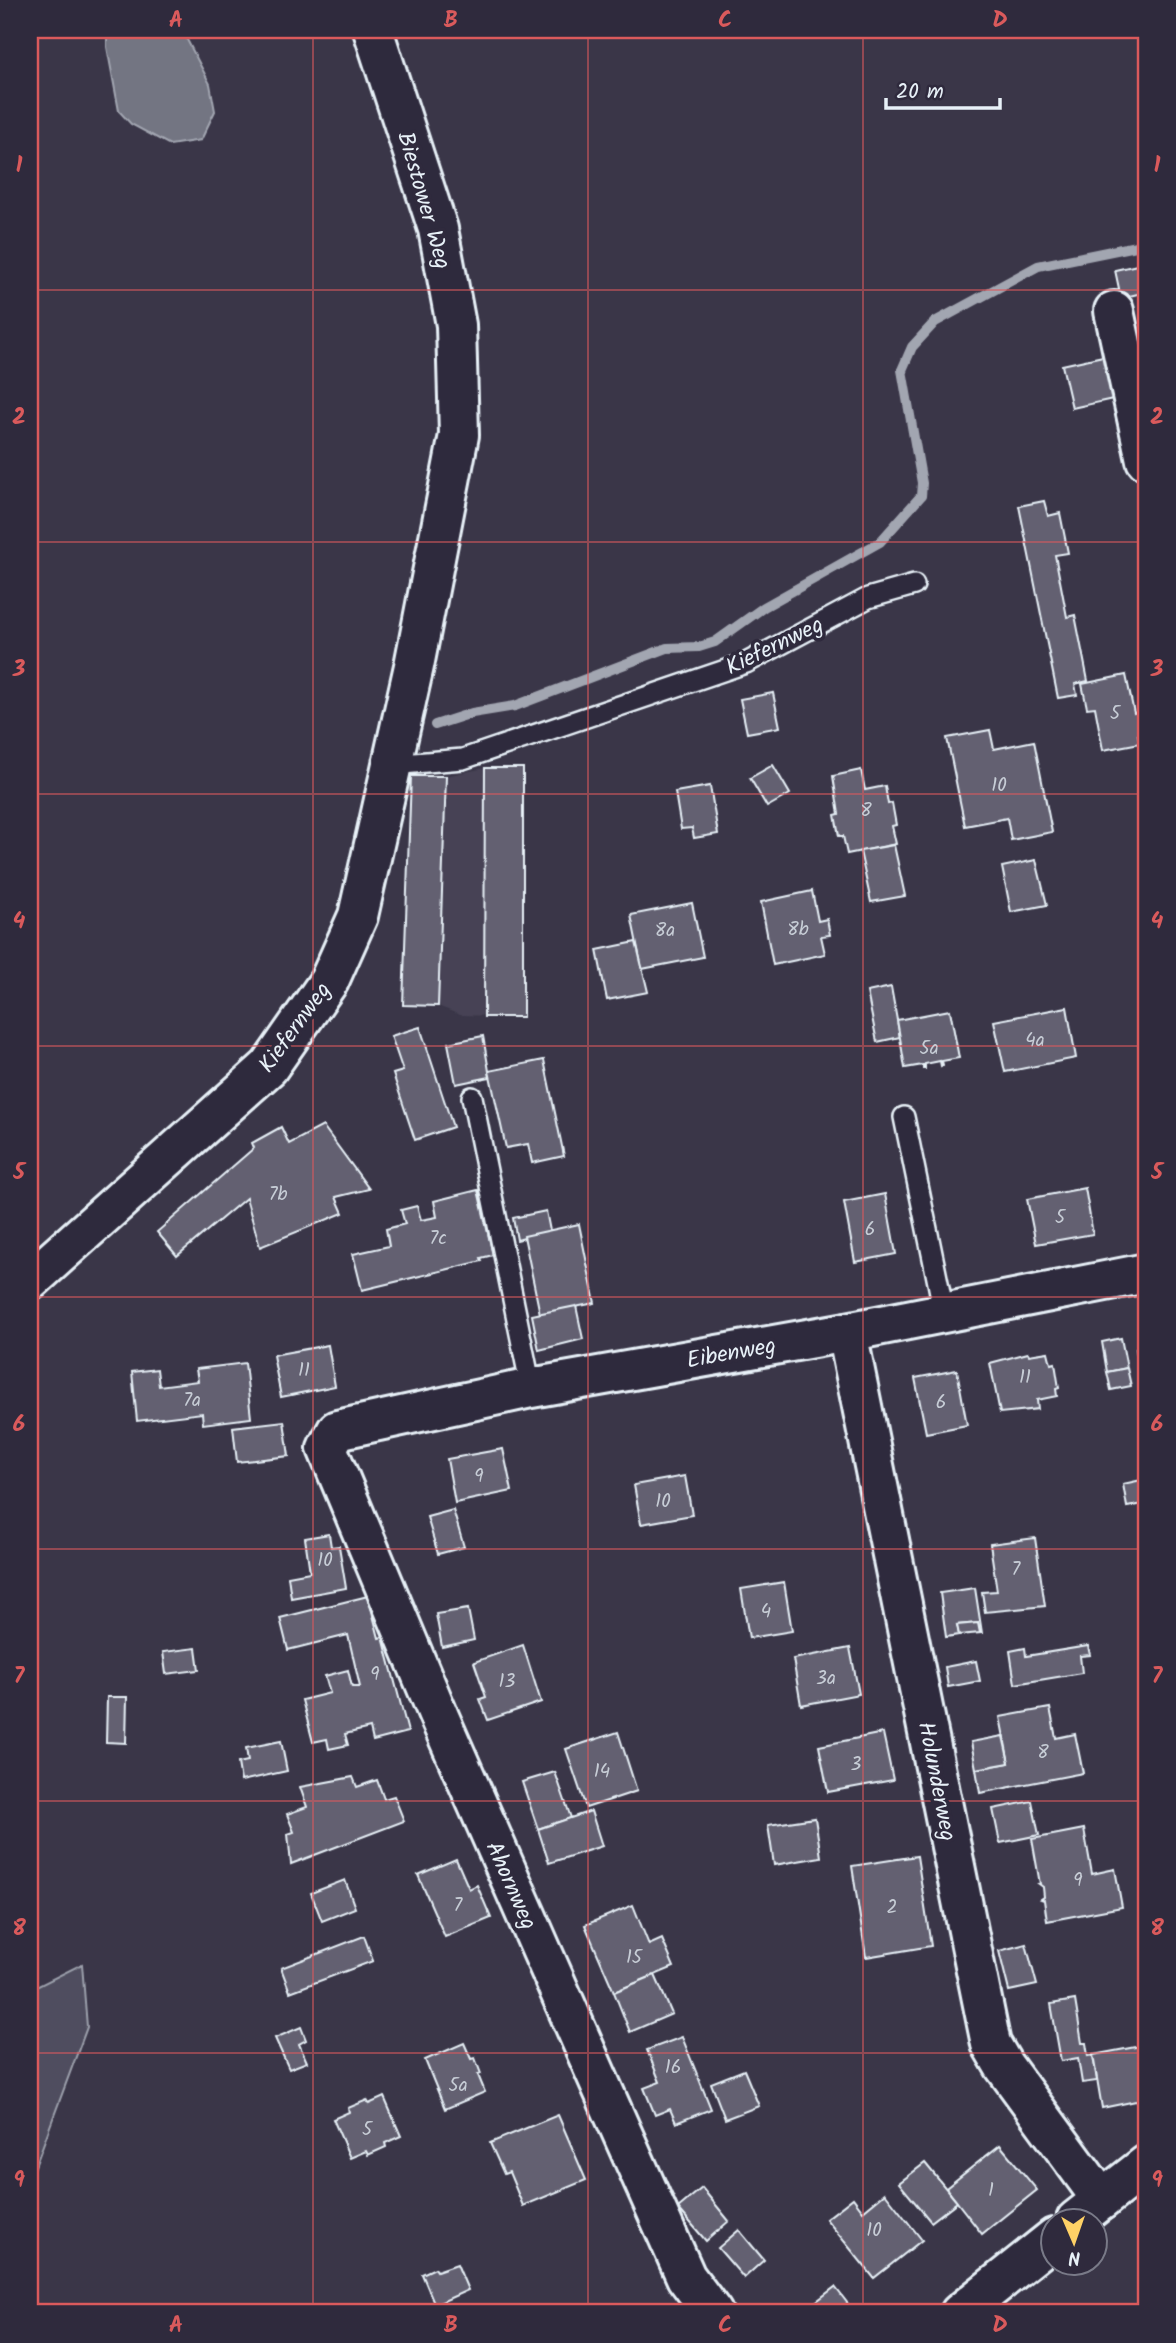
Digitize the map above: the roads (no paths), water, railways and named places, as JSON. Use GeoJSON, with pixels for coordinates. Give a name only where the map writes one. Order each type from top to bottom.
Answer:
{"type":"FeatureCollection","features":[{"type":"Feature","properties":{"kind":"street","name":"Biestower Weg"},"geometry":{"type":"LineString","coordinates":[[373,30],[438,229],[456,325],[458,435],[422,624]]}},
{"type":"Feature","properties":{"kind":"street"},"geometry":{"type":"LineString","coordinates":[[1114,311],[1146,460]]}},
{"type":"Feature","properties":{"kind":"street","name":"Kiefernweg"},"geometry":{"type":"LineString","coordinates":[[30,1281],[270,1067],[329,981],[358,916],[422,624]]}},
{"type":"Feature","properties":{"kind":"street","name":"Eibenweg"},"geometry":{"type":"LineString","coordinates":[[327,1448],[337,1430],[531,1388],[847,1332],[1146,1273]]}},
{"type":"Feature","properties":{"kind":"street","name":"Holunderweg"},"geometry":{"type":"LineString","coordinates":[[847,1332],[990,2043],[1087,2206]]}},
{"type":"Feature","properties":{"kind":"street","name":"Ahornweg"},"geometry":{"type":"LineString","coordinates":[[327,1448],[440,1719],[598,2081],[686,2277],[713,2313]]}},
{"type":"Feature","properties":{"kind":"street"},"geometry":{"type":"LineString","coordinates":[[1094,2206],[1146,2165]]}},
{"type":"Feature","properties":{"kind":"street"},"geometry":{"type":"LineString","coordinates":[[960,2313],[1040,2249]]}},
{"type":"Feature","properties":{"kind":"lane","name":"Kiefernweg"},"geometry":{"type":"LineString","coordinates":[[390,765],[463,759],[746,663],[868,598],[914,585]]}},
{"type":"Feature","properties":{"kind":"lane"},"geometry":{"type":"LineString","coordinates":[[472,1097],[531,1388]]}},
{"type":"Feature","properties":{"kind":"lane"},"geometry":{"type":"LineString","coordinates":[[904,1117],[944,1312]]}},
{"type":"Feature","properties":{"kind":"water"},"geometry":{"type":"Polygon","coordinates":[[[107,30],[182,30],[210,84],[215,111],[201,140],[170,145],[131,124],[119,111],[107,47],[107,30]]]}},
{"type":"Feature","properties":{"kind":"waterway"},"geometry":{"type":"LineString","coordinates":[[435,725],[472,713],[515,706],[667,648],[699,647],[715,642],[764,607],[880,542],[921,496],[922,483],[902,370],[912,347],[935,322],[1038,266],[1146,244]]}}]}
